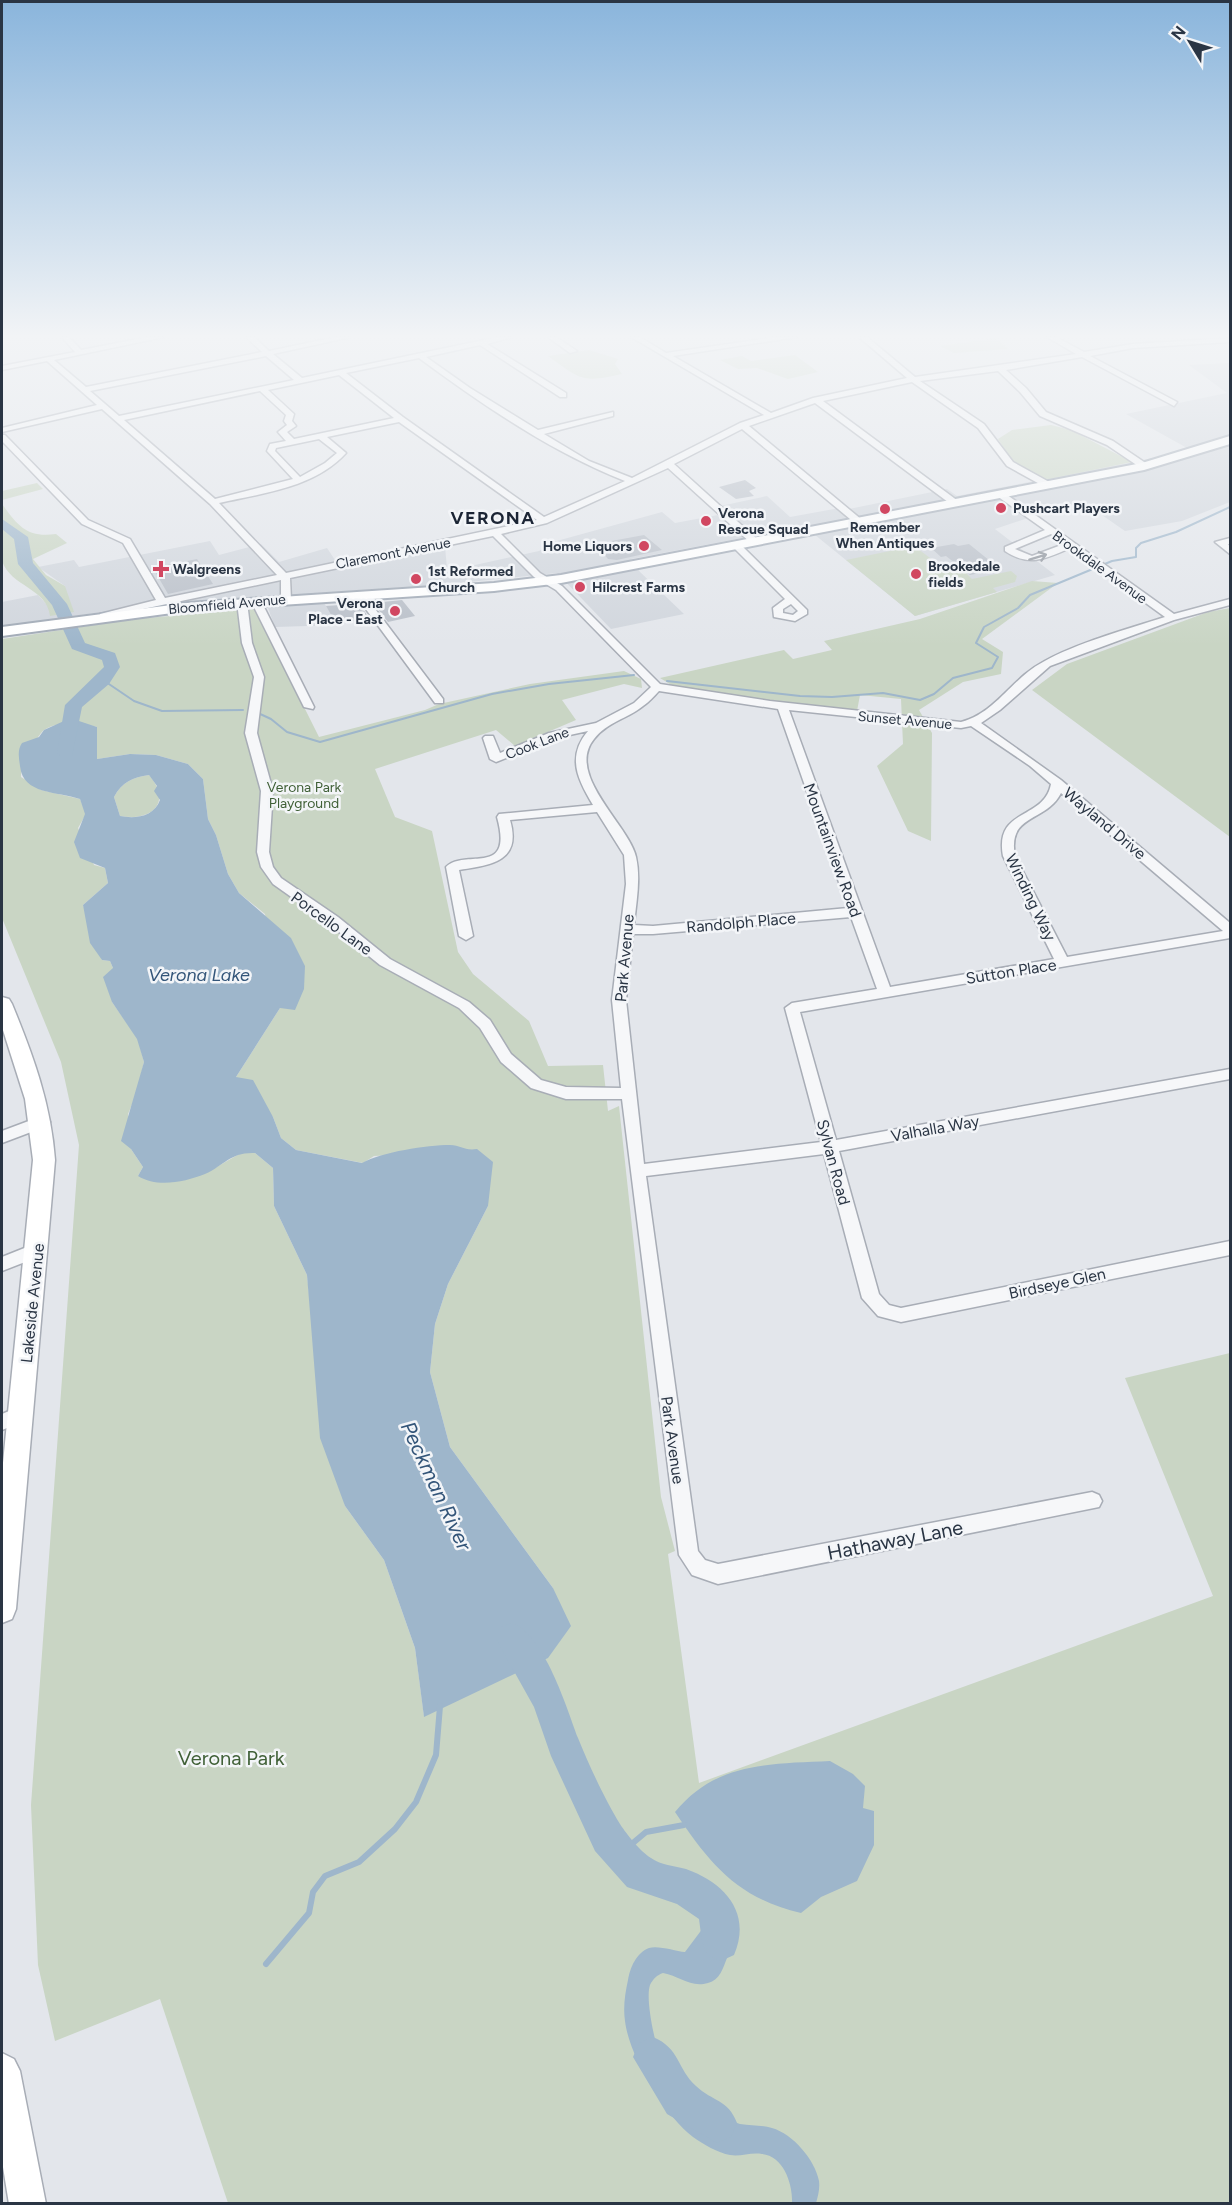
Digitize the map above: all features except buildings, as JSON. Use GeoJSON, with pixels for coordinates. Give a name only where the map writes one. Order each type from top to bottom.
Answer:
{"type":"FeatureCollection","features":[{"type":"Feature","properties":{"kind":"main road","name":"Bloomfield Avenue"},"geometry":{"type":"LineString","coordinates":[[2,632],[104,616],[249,602],[548,581],[1144,466],[1230,440]]}},
{"type":"Feature","properties":{"kind":"main road","name":"Lakeside Avenue"},"geometry":{"type":"LineString","coordinates":[[2,1004],[28,1067],[42,1122],[44,1160],[37,1250],[11,1418],[2,1609]]}},
{"type":"Feature","properties":{"kind":"main road"},"geometry":{"type":"LineString","coordinates":[[2,2071],[28,2204]]}},
{"type":"Feature","properties":{"kind":"street"},"geometry":{"type":"LineString","coordinates":[[5,440],[85,522],[127,541],[162,601]]}},
{"type":"Feature","properties":{"kind":"street"},"geometry":{"type":"LineString","coordinates":[[142,440],[213,502],[283,575],[287,580],[286,600]]}},
{"type":"Feature","properties":{"kind":"street"},"geometry":{"type":"LineString","coordinates":[[298,440],[275,445],[270,450],[299,481]]}},
{"type":"Feature","properties":{"kind":"street"},"geometry":{"type":"LineString","coordinates":[[213,502],[299,481],[326,466],[342,453],[326,440]]}},
{"type":"Feature","properties":{"kind":"street"},"geometry":{"type":"LineString","coordinates":[[430,440],[544,521]]}},
{"type":"Feature","properties":{"kind":"street"},"geometry":{"type":"LineString","coordinates":[[548,440],[586,464],[633,481]]}},
{"type":"Feature","properties":{"kind":"street","name":"Claremont Avenue"},"geometry":{"type":"LineString","coordinates":[[104,616],[162,601],[544,521],[669,464],[715,440]]}},
{"type":"Feature","properties":{"kind":"street"},"geometry":{"type":"LineString","coordinates":[[761,440],[860,522]]}},
{"type":"Feature","properties":{"kind":"street"},"geometry":{"type":"LineString","coordinates":[[870,440],[955,503]]}},
{"type":"Feature","properties":{"kind":"street"},"geometry":{"type":"LineString","coordinates":[[992,440],[1010,464],[1048,485]]}},
{"type":"Feature","properties":{"kind":"street"},"geometry":{"type":"LineString","coordinates":[[1103,440],[1144,466]]}},
{"type":"Feature","properties":{"kind":"street"},"geometry":{"type":"LineString","coordinates":[[669,464],[755,542]]}},
{"type":"Feature","properties":{"kind":"street","name":"Brookdale Avenue"},"geometry":{"type":"LineString","coordinates":[[1000,494],[1172,617]]}},
{"type":"Feature","properties":{"kind":"street"},"geometry":{"type":"LineString","coordinates":[[1051,531],[1008,549],[1030,560],[1070,544]]}},
{"type":"Feature","properties":{"kind":"street"},"geometry":{"type":"LineString","coordinates":[[495,533],[537,575],[548,581],[575,604],[657,687]]}},
{"type":"Feature","properties":{"kind":"street"},"geometry":{"type":"LineString","coordinates":[[1230,541],[1220,542],[1230,551]]}},
{"type":"Feature","properties":{"kind":"street"},"geometry":{"type":"LineString","coordinates":[[737,546],[792,599]]}},
{"type":"Feature","properties":{"kind":"street"},"geometry":{"type":"LineString","coordinates":[[360,595],[439,701]]}},
{"type":"Feature","properties":{"kind":"street"},"geometry":{"type":"LineString","coordinates":[[249,602],[309,707]]}},
{"type":"Feature","properties":{"kind":"street","name":"Porcello Lane"},"geometry":{"type":"LineString","coordinates":[[249,602],[247,643],[260,677],[251,733],[267,791],[263,852],[267,867],[277,881],[333,920],[386,962],[464,1005],[485,1024],[506,1058],[536,1084],[566,1093],[628,1094]]}},
{"type":"Feature","properties":{"kind":"street","name":"Sunset Avenue"},"geometry":{"type":"LineString","coordinates":[[657,687],[679,693],[783,708],[978,725],[1031,674],[1047,664],[1172,617],[1230,602]]}},
{"type":"Feature","properties":{"kind":"street","name":"Park Avenue"},"geometry":{"type":"LineString","coordinates":[[657,687],[638,705],[599,726],[586,741],[580,762],[588,787],[620,834],[630,855],[632,884],[619,1000],[628,1094],[687,1548],[689,1555],[699,1568]]}},
{"type":"Feature","properties":{"kind":"street","name":"Mountainview Road"},"geometry":{"type":"LineString","coordinates":[[783,708],[885,992]]}},
{"type":"Feature","properties":{"kind":"street","name":"Wayland Drive"},"geometry":{"type":"LineString","coordinates":[[978,725],[1057,782],[1230,932]]}},
{"type":"Feature","properties":{"kind":"street","name":"Cook Lane"},"geometry":{"type":"LineString","coordinates":[[489,738],[496,759],[553,735],[599,726]]}},
{"type":"Feature","properties":{"kind":"street","name":"Winding Way"},"geometry":{"type":"LineString","coordinates":[[1057,782],[1056,793],[1050,802],[1014,825],[1007,835],[1006,845],[1009,856],[1064,963]]}},
{"type":"Feature","properties":{"kind":"street"},"geometry":{"type":"LineString","coordinates":[[466,936],[452,867],[494,858],[501,854],[508,840],[503,817],[601,808]]}},
{"type":"Feature","properties":{"kind":"street","name":"Randolph Place"},"geometry":{"type":"LineString","coordinates":[[626,928],[653,930],[855,912]]}},
{"type":"Feature","properties":{"kind":"street","name":"Sutton Place"},"geometry":{"type":"LineString","coordinates":[[792,1008],[1064,963],[1230,932]]}},
{"type":"Feature","properties":{"kind":"street","name":"Sylvan Road"},"geometry":{"type":"LineString","coordinates":[[792,1008],[871,1298],[884,1311]]}},
{"type":"Feature","properties":{"kind":"street","name":"Valhalla Way"},"geometry":{"type":"LineString","coordinates":[[637,1171],[830,1147],[1230,1074]]}},
{"type":"Feature","properties":{"kind":"street"},"geometry":{"type":"LineString","coordinates":[[2,1137],[42,1122]]}},
{"type":"Feature","properties":{"kind":"street","name":"Birdseye Glen"},"geometry":{"type":"LineString","coordinates":[[884,1311],[902,1315],[1230,1248]]}},
{"type":"Feature","properties":{"kind":"street"},"geometry":{"type":"LineString","coordinates":[[2,1264],[37,1250]]}},
{"type":"Feature","properties":{"kind":"street","name":"Hathaway Lane"},"geometry":{"type":"LineString","coordinates":[[699,1568],[718,1574],[1092,1501]]}},
{"type":"Feature","properties":{"kind":"shaded area"},"geometry":{"type":"Polygon","coordinates":[[[1172,440],[1230,440],[1230,502],[1182,521],[1125,531],[1089,506],[1043,513],[995,529],[1055,575],[915,616],[804,526],[631,559],[640,572],[684,614],[611,629],[557,573],[440,585],[317,593],[339,625],[275,627],[268,608],[260,597],[152,605],[2,626],[2,602],[38,595],[50,608],[65,586],[38,567],[74,560],[79,567],[210,541],[219,555],[261,544],[279,562],[327,548],[335,560],[445,546],[447,569],[457,569],[539,551],[553,542],[662,512],[675,523],[718,515],[711,508],[767,496],[790,517],[845,507],[849,509],[947,489],[957,496],[1158,457],[1187,448],[1172,440]]]}},
{"type":"Feature","properties":{"kind":"green space"},"geometry":{"type":"Polygon","coordinates":[[[999,440],[1090,440],[1132,462],[1044,480],[1012,461],[999,440]]]}},
{"type":"Feature","properties":{"kind":"green space"},"geometry":{"type":"Polygon","coordinates":[[[37,483],[43,489],[2,500],[2,491],[37,483]]]}},
{"type":"Feature","properties":{"kind":"green space"},"geometry":{"type":"Polygon","coordinates":[[[2,504],[24,529],[38,534],[56,534],[67,543],[33,559],[46,575],[65,586],[74,612],[50,616],[42,599],[7,570],[1,556],[2,504]]]}},
{"type":"Feature","properties":{"kind":"green space"},"geometry":{"type":"Polygon","coordinates":[[[914,546],[949,572],[963,570],[972,579],[1011,571],[1017,576],[1015,582],[993,588],[997,592],[915,616],[846,560],[914,546]]]}},
{"type":"Feature","properties":{"kind":"green space"},"geometry":{"type":"Polygon","coordinates":[[[1032,581],[1058,583],[982,639],[1003,652],[1001,674],[963,682],[919,710],[932,733],[931,841],[908,831],[877,766],[903,744],[901,699],[860,695],[857,711],[779,704],[678,689],[660,678],[784,650],[793,659],[832,650],[824,641],[920,619],[1032,581]]]}},
{"type":"Feature","properties":{"kind":"green space"},"geometry":{"type":"Polygon","coordinates":[[[1230,608],[1230,837],[1032,690],[1067,664],[1208,612],[1230,608]]]}},
{"type":"Feature","properties":{"kind":"green space"},"geometry":{"type":"Polygon","coordinates":[[[255,609],[319,737],[425,710],[439,704],[530,684],[624,671],[641,679],[642,688],[624,684],[562,700],[576,720],[515,746],[496,730],[375,769],[395,817],[432,831],[458,952],[473,974],[529,1021],[548,1066],[603,1065],[608,1111],[619,1106],[661,1497],[675,1551],[668,1554],[699,1783],[1213,1596],[1125,1378],[1230,1353],[1230,2203],[228,2203],[160,1999],[55,2041],[38,1965],[31,1805],[79,1145],[61,1062],[2,918],[2,639],[134,619],[255,609]],[[77,722],[55,725],[44,730],[30,752],[21,777],[41,790],[80,799],[86,814],[78,828],[94,865],[105,868],[108,883],[83,905],[102,960],[110,961],[113,968],[112,1002],[138,1039],[144,1062],[136,1095],[128,1114],[131,1149],[143,1167],[138,1176],[206,1173],[241,1153],[255,1153],[273,1168],[274,1206],[307,1275],[315,1351],[345,1506],[384,1560],[415,1648],[424,1716],[553,1588],[450,1447],[430,1372],[435,1324],[448,1284],[488,1206],[465,1151],[374,1156],[363,1163],[296,1150],[281,1138],[273,1117],[236,1077],[280,1008],[265,914],[239,893],[228,874],[216,835],[208,819],[203,779],[188,764],[156,755],[130,754],[97,759],[97,727],[77,722]]]}},
{"type":"Feature","properties":{"kind":"green space"},"geometry":{"type":"Polygon","coordinates":[[[149,775],[159,794],[159,802],[155,808],[141,816],[120,816],[114,797],[117,792],[128,781],[149,775]]]}},
{"type":"Feature","properties":{"kind":"water","name":"Verona Lake"},"geometry":{"type":"Polygon","coordinates":[[[76,720],[97,727],[97,759],[130,754],[156,755],[188,764],[203,779],[208,819],[216,835],[228,874],[239,893],[291,938],[305,966],[304,989],[295,1010],[280,1008],[236,1077],[253,1080],[273,1117],[281,1138],[296,1150],[362,1163],[405,1150],[450,1145],[477,1149],[493,1162],[488,1206],[448,1284],[435,1324],[430,1372],[450,1447],[553,1588],[571,1626],[548,1658],[424,1717],[415,1648],[384,1560],[345,1506],[320,1438],[307,1275],[274,1206],[273,1168],[255,1153],[246,1153],[233,1157],[197,1177],[180,1181],[154,1182],[138,1176],[143,1167],[131,1149],[121,1141],[144,1062],[137,1039],[112,1002],[103,977],[113,968],[110,961],[102,960],[90,943],[83,905],[108,883],[105,868],[80,858],[74,842],[85,814],[80,799],[34,787],[22,775],[19,760],[22,743],[39,737],[44,730],[64,721],[76,720]],[[149,775],[138,777],[124,784],[114,797],[120,816],[138,817],[153,810],[160,800],[154,791],[157,786],[149,775]]]}},
{"type":"Feature","properties":{"kind":"water"},"geometry":{"type":"Polygon","coordinates":[[[830,1761],[853,1774],[865,1786],[863,1808],[874,1811],[874,1845],[857,1881],[821,1897],[801,1913],[759,1898],[727,1876],[700,1848],[675,1812],[708,1783],[726,1775],[765,1765],[830,1761]]]}},
{"type":"Feature","properties":{"kind":"water"},"geometry":{"type":"Polygon","coordinates":[[[721,1904],[729,1913],[734,1924],[736,1941],[734,1949],[718,1976],[708,1983],[696,1984],[663,1973],[650,1985],[650,2010],[662,2065],[675,2095],[684,2105],[711,2110],[740,2124],[772,2128],[795,2142],[808,2157],[817,2173],[819,2187],[816,2203],[792,2203],[791,2188],[786,2172],[770,2156],[725,2154],[693,2137],[660,2100],[633,2051],[624,2016],[624,2006],[634,1961],[644,1950],[653,1947],[685,1952],[721,1904]]]}},
{"type":"Feature","properties":{"kind":"waterway"},"geometry":{"type":"LineString","coordinates":[[667,681],[800,696],[832,697],[883,693],[920,700],[934,694],[953,678],[992,668],[998,657],[976,643],[984,627],[1018,608],[1030,595],[1112,561],[1136,557],[1136,548],[1141,543],[1176,532],[1230,507]]}},
{"type":"Feature","properties":{"kind":"waterway","name":"Peckman River"},"geometry":{"type":"LineString","coordinates":[[2,523],[21,537],[26,564],[59,604],[78,646],[109,657],[112,667],[103,680],[74,705],[66,752]]}},
{"type":"Feature","properties":{"kind":"waterway"},"geometry":{"type":"LineString","coordinates":[[258,713],[271,719],[287,732],[320,742],[492,694],[549,684],[634,675]]}},
{"type":"Feature","properties":{"kind":"waterway"},"geometry":{"type":"LineString","coordinates":[[103,680],[134,701],[162,711],[243,710]]}},
{"type":"Feature","properties":{"kind":"waterway","name":"Peckman River"},"geometry":{"type":"LineString","coordinates":[[512,1639],[549,1699],[563,1744],[608,1838],[640,1874],[686,1888],[717,1909],[721,1942]]}},
{"type":"Feature","properties":{"kind":"waterway"},"geometry":{"type":"LineString","coordinates":[[266,1964],[309,1913],[313,1892],[325,1876],[359,1862],[395,1829],[416,1802],[436,1755],[440,1706]]}},
{"type":"Feature","properties":{"kind":"waterway"},"geometry":{"type":"LineString","coordinates":[[621,1853],[646,1832],[684,1825]]}},
{"type":"Feature","properties":{"kind":"waterway","name":"Peckman River"},"geometry":{"type":"LineString","coordinates":[[653,2057],[681,2100],[717,2123]]}},
{"type":"Feature","properties":{"kind":"place","name":"Pushcart Players"},"geometry":{"type":"Point","coordinates":[1001,508]}},
{"type":"Feature","properties":{"kind":"place","name":"Remember When Antiques"},"geometry":{"type":"Point","coordinates":[885,509]}},
{"type":"Feature","properties":{"kind":"place","name":"Verona Rescue Squad"},"geometry":{"type":"Point","coordinates":[706,521]}},
{"type":"Feature","properties":{"kind":"place","name":"Home Liquors"},"geometry":{"type":"Point","coordinates":[644,546]}},
{"type":"Feature","properties":{"kind":"place","name":"Walgreens"},"geometry":{"type":"Point","coordinates":[161,569]}},
{"type":"Feature","properties":{"kind":"place","name":"Brookedale fields"},"geometry":{"type":"Point","coordinates":[916,574]}},
{"type":"Feature","properties":{"kind":"place","name":"1st Reformed Church"},"geometry":{"type":"Point","coordinates":[416,579]}},
{"type":"Feature","properties":{"kind":"place","name":"Hilcrest Farms"},"geometry":{"type":"Point","coordinates":[580,587]}},
{"type":"Feature","properties":{"kind":"place","name":"Verona Place - East"},"geometry":{"type":"Point","coordinates":[395,611]}},
{"type":"Feature","properties":{"kind":"district","name":"VERONA"},"geometry":{"type":"Point","coordinates":[493,518]}},
{"type":"Feature","properties":{"kind":"park label","name":"Verona Park Playground"},"geometry":{"type":"Point","coordinates":[304,796]}},
{"type":"Feature","properties":{"kind":"park label","name":"Verona Park"},"geometry":{"type":"Point","coordinates":[231,1758]}}]}
